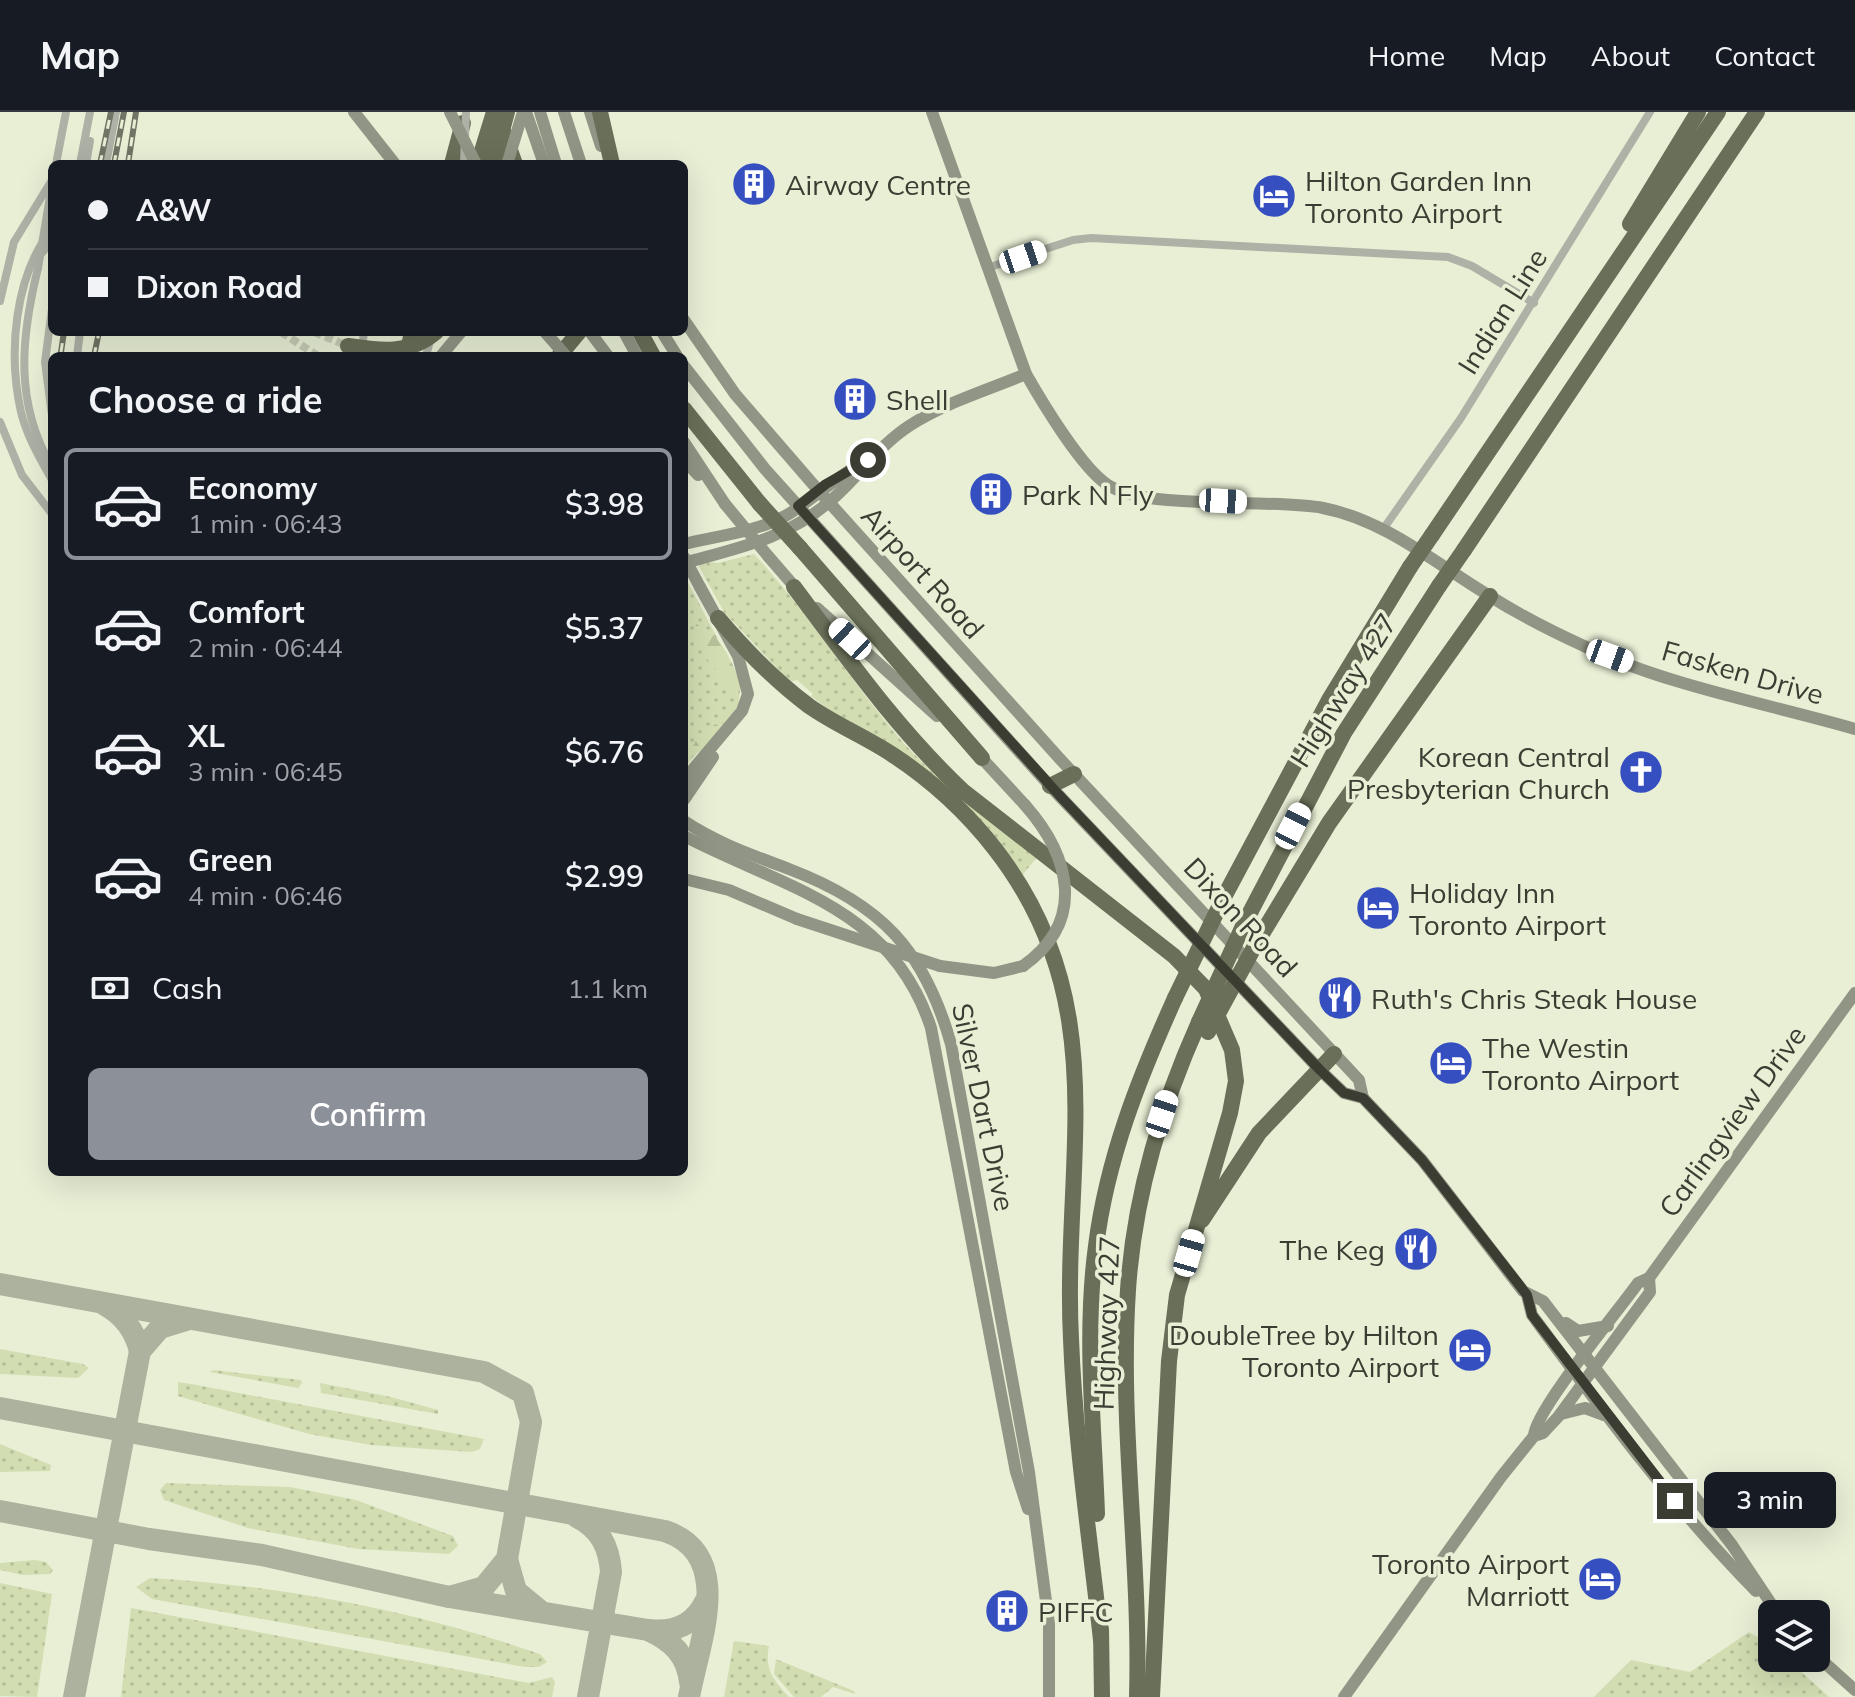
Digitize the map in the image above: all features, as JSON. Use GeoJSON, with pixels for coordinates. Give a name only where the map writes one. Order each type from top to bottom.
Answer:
{"type":"FeatureCollection","features":[{"type":"Feature","properties":{"kind":"highway"},"geometry":{"type":"LineString","coordinates":[[453,160],[466,112]]}},
{"type":"Feature","properties":{"kind":"highway"},"geometry":{"type":"LineString","coordinates":[[478,160],[495,112]]}},
{"type":"Feature","properties":{"kind":"highway"},"geometry":{"type":"LineString","coordinates":[[495,112],[513,160]]}},
{"type":"Feature","properties":{"kind":"highway"},"geometry":{"type":"LineString","coordinates":[[494,160],[507,112]]}},
{"type":"Feature","properties":{"kind":"highway"},"geometry":{"type":"LineString","coordinates":[[600,112],[609,160]]}},
{"type":"Feature","properties":{"kind":"highway"},"geometry":{"type":"LineString","coordinates":[[1578,317],[1698,112]]}},
{"type":"Feature","properties":{"kind":"highway","name":"Highway 427"},"geometry":{"type":"LineString","coordinates":[[1102,1697],[1092,1363],[1095,1248],[1119,1137],[1175,998],[1224,897],[1329,700],[1410,567],[1718,112]]}},
{"type":"Feature","properties":{"kind":"highway","name":"Highway 427"},"geometry":{"type":"LineString","coordinates":[[1137,1697],[1126,1347],[1128,1291],[1144,1177],[1172,1086],[1203,1027],[1243,926],[1344,733],[1757,112]]}},
{"type":"Feature","properties":{"kind":"highway"},"geometry":{"type":"LineString","coordinates":[[354,352],[400,350],[421,343],[429,336]]}},
{"type":"Feature","properties":{"kind":"highway"},"geometry":{"type":"LineString","coordinates":[[562,352],[576,336]]}},
{"type":"Feature","properties":{"kind":"highway"},"geometry":{"type":"LineString","coordinates":[[688,414],[760,504],[982,758]]}},
{"type":"Feature","properties":{"kind":"highway"},"geometry":{"type":"LineString","coordinates":[[794,587],[900,729],[931,761],[1108,907],[1174,956],[1206,989],[1222,1020],[1232,1050],[1236,1081],[1230,1113],[1177,1295],[1169,1361],[1152,1697]]}},
{"type":"Feature","properties":{"kind":"highway"},"geometry":{"type":"LineString","coordinates":[[1203,1027],[1329,823],[1490,596]]}},
{"type":"Feature","properties":{"kind":"highway"},"geometry":{"type":"LineString","coordinates":[[718,618],[772,677],[812,708],[893,755],[945,795],[995,848],[1030,901],[1058,969],[1072,1020],[1076,1061],[1076,1156],[1068,1262],[1071,1342],[1101,1640]]}},
{"type":"Feature","properties":{"kind":"highway"},"geometry":{"type":"LineString","coordinates":[[1050,786],[1074,774]]}},
{"type":"Feature","properties":{"kind":"highway"},"geometry":{"type":"LineString","coordinates":[[1195,1232],[1254,1139],[1334,1054]]}},
{"type":"Feature","properties":{"kind":"street"},"geometry":{"type":"LineString","coordinates":[[57,160],[66,112]]}},
{"type":"Feature","properties":{"kind":"street"},"geometry":{"type":"LineString","coordinates":[[79,160],[89,112]]}},
{"type":"Feature","properties":{"kind":"street"},"geometry":{"type":"LineString","coordinates":[[86,160],[89,112]]}},
{"type":"Feature","properties":{"kind":"street"},"geometry":{"type":"LineString","coordinates":[[107,160],[116,112]]}},
{"type":"Feature","properties":{"kind":"street"},"geometry":{"type":"LineString","coordinates":[[354,112],[392,160]]}},
{"type":"Feature","properties":{"kind":"street"},"geometry":{"type":"LineString","coordinates":[[450,112],[475,160]]}},
{"type":"Feature","properties":{"kind":"street"},"geometry":{"type":"LineString","coordinates":[[464,160],[466,112]]}},
{"type":"Feature","properties":{"kind":"street"},"geometry":{"type":"LineString","coordinates":[[508,160],[525,112]]}},
{"type":"Feature","properties":{"kind":"street"},"geometry":{"type":"LineString","coordinates":[[525,112],[543,160]]}},
{"type":"Feature","properties":{"kind":"street"},"geometry":{"type":"LineString","coordinates":[[540,112],[555,160]]}},
{"type":"Feature","properties":{"kind":"street"},"geometry":{"type":"LineString","coordinates":[[564,112],[580,160]]}},
{"type":"Feature","properties":{"kind":"street"},"geometry":{"type":"LineString","coordinates":[[590,112],[608,160]]}},
{"type":"Feature","properties":{"kind":"street","name":"Fasken Drive"},"geometry":{"type":"LineString","coordinates":[[932,112],[1026,374],[1095,474],[1108,485],[1145,497],[1324,508],[1384,528],[1490,596],[1590,649],[1650,671],[1855,729]]}},
{"type":"Feature","properties":{"kind":"street","name":"Indian Line"},"geometry":{"type":"LineString","coordinates":[[1384,528],[1461,418],[1650,112]]}},
{"type":"Feature","properties":{"kind":"street"},"geometry":{"type":"LineString","coordinates":[[0,301],[14,242],[48,189]]}},
{"type":"Feature","properties":{"kind":"street"},"geometry":{"type":"LineString","coordinates":[[48,207],[23,360],[27,408],[48,458]]}},
{"type":"Feature","properties":{"kind":"street"},"geometry":{"type":"LineString","coordinates":[[48,234],[35,250],[27,272],[15,373],[26,429],[48,470]]}},
{"type":"Feature","properties":{"kind":"street"},"geometry":{"type":"LineString","coordinates":[[987,268],[1073,240],[1091,238],[1448,257],[1472,266],[1534,303]]}},
{"type":"Feature","properties":{"kind":"street"},"geometry":{"type":"LineString","coordinates":[[48,246],[31,269],[19,331],[18,386],[28,431],[48,470]]}},
{"type":"Feature","properties":{"kind":"street","name":"Airport Road"},"geometry":{"type":"LineString","coordinates":[[688,326],[735,394],[829,503],[1074,774]]}},
{"type":"Feature","properties":{"kind":"street"},"geometry":{"type":"LineString","coordinates":[[48,336],[45,362],[48,385]]}},
{"type":"Feature","properties":{"kind":"street"},"geometry":{"type":"LineString","coordinates":[[444,352],[458,336]]}},
{"type":"Feature","properties":{"kind":"street"},"geometry":{"type":"LineString","coordinates":[[548,336],[562,352]]}},
{"type":"Feature","properties":{"kind":"street"},"geometry":{"type":"LineString","coordinates":[[552,352],[566,336]]}},
{"type":"Feature","properties":{"kind":"street"},"geometry":{"type":"LineString","coordinates":[[593,336],[605,352]]}},
{"type":"Feature","properties":{"kind":"street","name":"Airport Road"},"geometry":{"type":"LineString","coordinates":[[688,371],[744,445],[1050,786]]}},
{"type":"Feature","properties":{"kind":"street"},"geometry":{"type":"LineString","coordinates":[[688,543],[767,524],[868,460],[921,418],[1026,374]]}},
{"type":"Feature","properties":{"kind":"street"},"geometry":{"type":"LineString","coordinates":[[0,422],[22,475],[48,509]]}},
{"type":"Feature","properties":{"kind":"street"},"geometry":{"type":"LineString","coordinates":[[688,448],[725,504]]}},
{"type":"Feature","properties":{"kind":"street"},"geometry":{"type":"LineString","coordinates":[[688,562],[745,549],[809,518],[829,503],[868,460]]}},
{"type":"Feature","properties":{"kind":"street"},"geometry":{"type":"LineString","coordinates":[[688,464],[794,587],[982,758],[1025,805],[1047,831],[1060,857],[1065,898],[1056,931],[1046,947],[1023,966],[994,973],[940,966],[797,919],[729,890],[688,880]]}},
{"type":"Feature","properties":{"kind":"street"},"geometry":{"type":"LineString","coordinates":[[688,564],[738,656],[748,687],[742,711],[688,775]]}},
{"type":"Feature","properties":{"kind":"street"},"geometry":{"type":"LineString","coordinates":[[688,795],[728,729]]}},
{"type":"Feature","properties":{"kind":"street","name":"Dixon Road"},"geometry":{"type":"LineString","coordinates":[[1074,774],[1359,1080],[1363,1098],[1422,1160],[1527,1295],[1532,1315],[1607,1417],[1713,1548],[1778,1614],[1732,1545],[1543,1301],[1527,1295]]}},
{"type":"Feature","properties":{"kind":"street","name":"Dixon Road"},"geometry":{"type":"LineString","coordinates":[[1050,786],[1320,1070],[1344,1093],[1363,1098]]}},
{"type":"Feature","properties":{"kind":"street","name":"Silver Dart Drive"},"geometry":{"type":"LineString","coordinates":[[688,823],[740,851],[837,890],[884,921],[913,953],[934,989],[951,1044],[1029,1472],[1049,1624],[1049,1697]]}},
{"type":"Feature","properties":{"kind":"street","name":"Silver Dart Drive"},"geometry":{"type":"LineString","coordinates":[[688,838],[852,918],[883,943],[916,988],[931,1028],[1016,1472],[1037,1541]]}},
{"type":"Feature","properties":{"kind":"street","name":"Carlingview Drive"},"geometry":{"type":"LineString","coordinates":[[1534,1436],[1534,1425],[1573,1371],[1638,1283],[1649,1278],[1855,993]]}},
{"type":"Feature","properties":{"kind":"street"},"geometry":{"type":"LineString","coordinates":[[971,1237],[985,1235]]}},
{"type":"Feature","properties":{"kind":"street","name":"Carlingview Drive"},"geometry":{"type":"LineString","coordinates":[[1344,1697],[1534,1436],[1543,1433],[1558,1417],[1650,1292],[1649,1278]]}},
{"type":"Feature","properties":{"kind":"street"},"geometry":{"type":"LineString","coordinates":[[1553,1314],[1578,1331],[1608,1326]]}},
{"type":"Feature","properties":{"kind":"street"},"geometry":{"type":"LineString","coordinates":[[1558,1417],[1579,1408],[1607,1417]]}},
{"type":"Feature","properties":{"kind":"street"},"geometry":{"type":"LineString","coordinates":[[1830,1668],[1855,1690]]}},
{"type":"Feature","properties":{"kind":"green space"},"geometry":{"type":"Polygon","coordinates":[[[754,554],[902,741],[950,788],[1037,857],[1021,877],[991,835],[811,696],[813,694],[797,680],[790,682],[724,612],[696,561],[718,563],[754,554]]]}},
{"type":"Feature","properties":{"kind":"green space"},"geometry":{"type":"Polygon","coordinates":[[[688,583],[741,683],[738,707],[688,763],[688,583]]]}},
{"type":"Feature","properties":{"kind":"green space"},"geometry":{"type":"Polygon","coordinates":[[[696,624],[719,641],[742,687],[733,690],[725,685],[696,641],[696,624]]]}},
{"type":"Feature","properties":{"kind":"green space"},"geometry":{"type":"Polygon","coordinates":[[[716,724],[720,728],[708,746],[688,759],[688,751],[700,733],[716,724]]]}},
{"type":"Feature","properties":{"kind":"green space"},"geometry":{"type":"Polygon","coordinates":[[[0,1349],[83,1364],[89,1368],[78,1378],[0,1374],[0,1349]]]}},
{"type":"Feature","properties":{"kind":"green space"},"geometry":{"type":"Polygon","coordinates":[[[210,1372],[301,1380],[302,1383],[298,1388],[210,1372]]]}},
{"type":"Feature","properties":{"kind":"green space"},"geometry":{"type":"Polygon","coordinates":[[[178,1382],[484,1439],[480,1449],[471,1452],[371,1445],[309,1434],[178,1396],[178,1382]]]}},
{"type":"Feature","properties":{"kind":"green space"},"geometry":{"type":"Polygon","coordinates":[[[320,1383],[391,1397],[438,1410],[438,1414],[321,1393],[320,1383]]]}},
{"type":"Feature","properties":{"kind":"green space"},"geometry":{"type":"Polygon","coordinates":[[[0,1444],[51,1465],[50,1471],[0,1472],[0,1444]]]}},
{"type":"Feature","properties":{"kind":"green space"},"geometry":{"type":"Polygon","coordinates":[[[166,1483],[290,1487],[356,1500],[453,1536],[458,1546],[449,1554],[358,1549],[248,1528],[164,1500],[160,1490],[166,1483]]]}},
{"type":"Feature","properties":{"kind":"green space"},"geometry":{"type":"Polygon","coordinates":[[[46,1562],[53,1570],[50,1574],[23,1575],[0,1570],[0,1563],[46,1562]]]}},
{"type":"Feature","properties":{"kind":"green space"},"geometry":{"type":"Polygon","coordinates":[[[150,1578],[250,1587],[348,1602],[492,1638],[540,1654],[547,1662],[539,1667],[525,1667],[152,1599],[136,1587],[150,1578]]]}},
{"type":"Feature","properties":{"kind":"green space"},"geometry":{"type":"Polygon","coordinates":[[[0,1583],[52,1594],[37,1697],[0,1696],[0,1583]]]}},
{"type":"Feature","properties":{"kind":"green space"},"geometry":{"type":"Polygon","coordinates":[[[131,1608],[529,1683],[552,1677],[555,1682],[552,1697],[121,1697],[131,1608]]]}},
{"type":"Feature","properties":{"kind":"green space"},"geometry":{"type":"Polygon","coordinates":[[[1749,1632],[1758,1637],[1758,1672],[1801,1672],[1829,1697],[1594,1697],[1631,1660],[1690,1672],[1749,1632]]]}},
{"type":"Feature","properties":{"kind":"green space"},"geometry":{"type":"Polygon","coordinates":[[[734,1641],[769,1646],[768,1661],[772,1674],[789,1697],[724,1697],[734,1641]]]}},
{"type":"Feature","properties":{"kind":"green space"},"geometry":{"type":"Polygon","coordinates":[[[776,1659],[855,1694],[833,1687],[821,1697],[794,1697],[774,1674],[776,1659]]]}},
{"type":"Feature","properties":{"kind":"taxiway"},"geometry":{"type":"LineString","coordinates":[[0,1284],[484,1372],[523,1393],[531,1422],[507,1559],[484,1587],[449,1597]]}},
{"type":"Feature","properties":{"kind":"taxiway"},"geometry":{"type":"LineString","coordinates":[[105,1305],[127,1324],[140,1351]]}},
{"type":"Feature","properties":{"kind":"taxiway"},"geometry":{"type":"LineString","coordinates":[[74,1697],[140,1351],[160,1328],[186,1320]]}},
{"type":"Feature","properties":{"kind":"taxiway"},"geometry":{"type":"LineString","coordinates":[[0,1408],[665,1531],[687,1543],[700,1559],[706,1580],[705,1627],[689,1697]]}},
{"type":"Feature","properties":{"kind":"taxiway"},"geometry":{"type":"LineString","coordinates":[[0,1511],[149,1539],[262,1555],[449,1597],[648,1630],[677,1650],[686,1664],[690,1682]]}},
{"type":"Feature","properties":{"kind":"taxiway"},"geometry":{"type":"LineString","coordinates":[[577,1517],[592,1527],[602,1539],[611,1572],[588,1697]]}},
{"type":"Feature","properties":{"kind":"taxiway"},"geometry":{"type":"LineString","coordinates":[[507,1559],[516,1591],[538,1609]]}},
{"type":"Feature","properties":{"kind":"taxiway"},"geometry":{"type":"LineString","coordinates":[[649,1630],[682,1626],[695,1616],[705,1602]]}},
{"type":"Feature","properties":{"kind":"tunnel"},"geometry":{"type":"LineString","coordinates":[[287,336],[312,352]]}},
{"type":"Feature","properties":{"kind":"tunnel"},"geometry":{"type":"LineString","coordinates":[[324,336],[348,346]]}},
{"type":"Feature","properties":{"kind":"railway"},"geometry":{"type":"LineString","coordinates":[[101,160],[111,112]]}},
{"type":"Feature","properties":{"kind":"railway"},"geometry":{"type":"LineString","coordinates":[[115,160],[124,112]]}},
{"type":"Feature","properties":{"kind":"railway"},"geometry":{"type":"LineString","coordinates":[[129,160],[136,112]]}},
{"type":"Feature","properties":{"kind":"railway"},"geometry":{"type":"LineString","coordinates":[[61,352],[63,336]]}},
{"type":"Feature","properties":{"kind":"railway"},"geometry":{"type":"LineString","coordinates":[[95,352],[98,336]]}},
{"type":"Feature","properties":{"kind":"place","name":"Airway Centre"},"geometry":{"type":"Point","coordinates":[754,184]}},
{"type":"Feature","properties":{"kind":"place","name":"Hilton Garden Inn Toronto Airport"},"geometry":{"type":"Point","coordinates":[1274,196]}},
{"type":"Feature","properties":{"kind":"place","name":"Shell"},"geometry":{"type":"Point","coordinates":[855,399]}},
{"type":"Feature","properties":{"kind":"place","name":"Park N Fly"},"geometry":{"type":"Point","coordinates":[991,494]}},
{"type":"Feature","properties":{"kind":"place","name":"Korean Central Presbyterian Church"},"geometry":{"type":"Point","coordinates":[1641,772]}},
{"type":"Feature","properties":{"kind":"place","name":"Holiday Inn Toronto Airport"},"geometry":{"type":"Point","coordinates":[1378,908]}},
{"type":"Feature","properties":{"kind":"place","name":"Ruth's Chris Steak House"},"geometry":{"type":"Point","coordinates":[1340,998]}},
{"type":"Feature","properties":{"kind":"place","name":"The Westin Toronto Airport"},"geometry":{"type":"Point","coordinates":[1451,1063]}},
{"type":"Feature","properties":{"kind":"place","name":"The Keg"},"geometry":{"type":"Point","coordinates":[1416,1249]}},
{"type":"Feature","properties":{"kind":"place","name":"DoubleTree by Hilton Toronto Airport"},"geometry":{"type":"Point","coordinates":[1470,1350]}},
{"type":"Feature","properties":{"kind":"place","name":"Toronto Airport Marriott"},"geometry":{"type":"Point","coordinates":[1600,1579]}},
{"type":"Feature","properties":{"kind":"place","name":"PIFFC"},"geometry":{"type":"Point","coordinates":[1007,1611]}},
{"type":"Feature","properties":{"kind":"route"},"geometry":{"type":"LineString","coordinates":[[868,460],[826,484],[798,506],[1059,795],[1320,1070],[1344,1093],[1363,1098],[1422,1160],[1527,1295],[1532,1315],[1589,1393],[1675,1501]]}}]}
